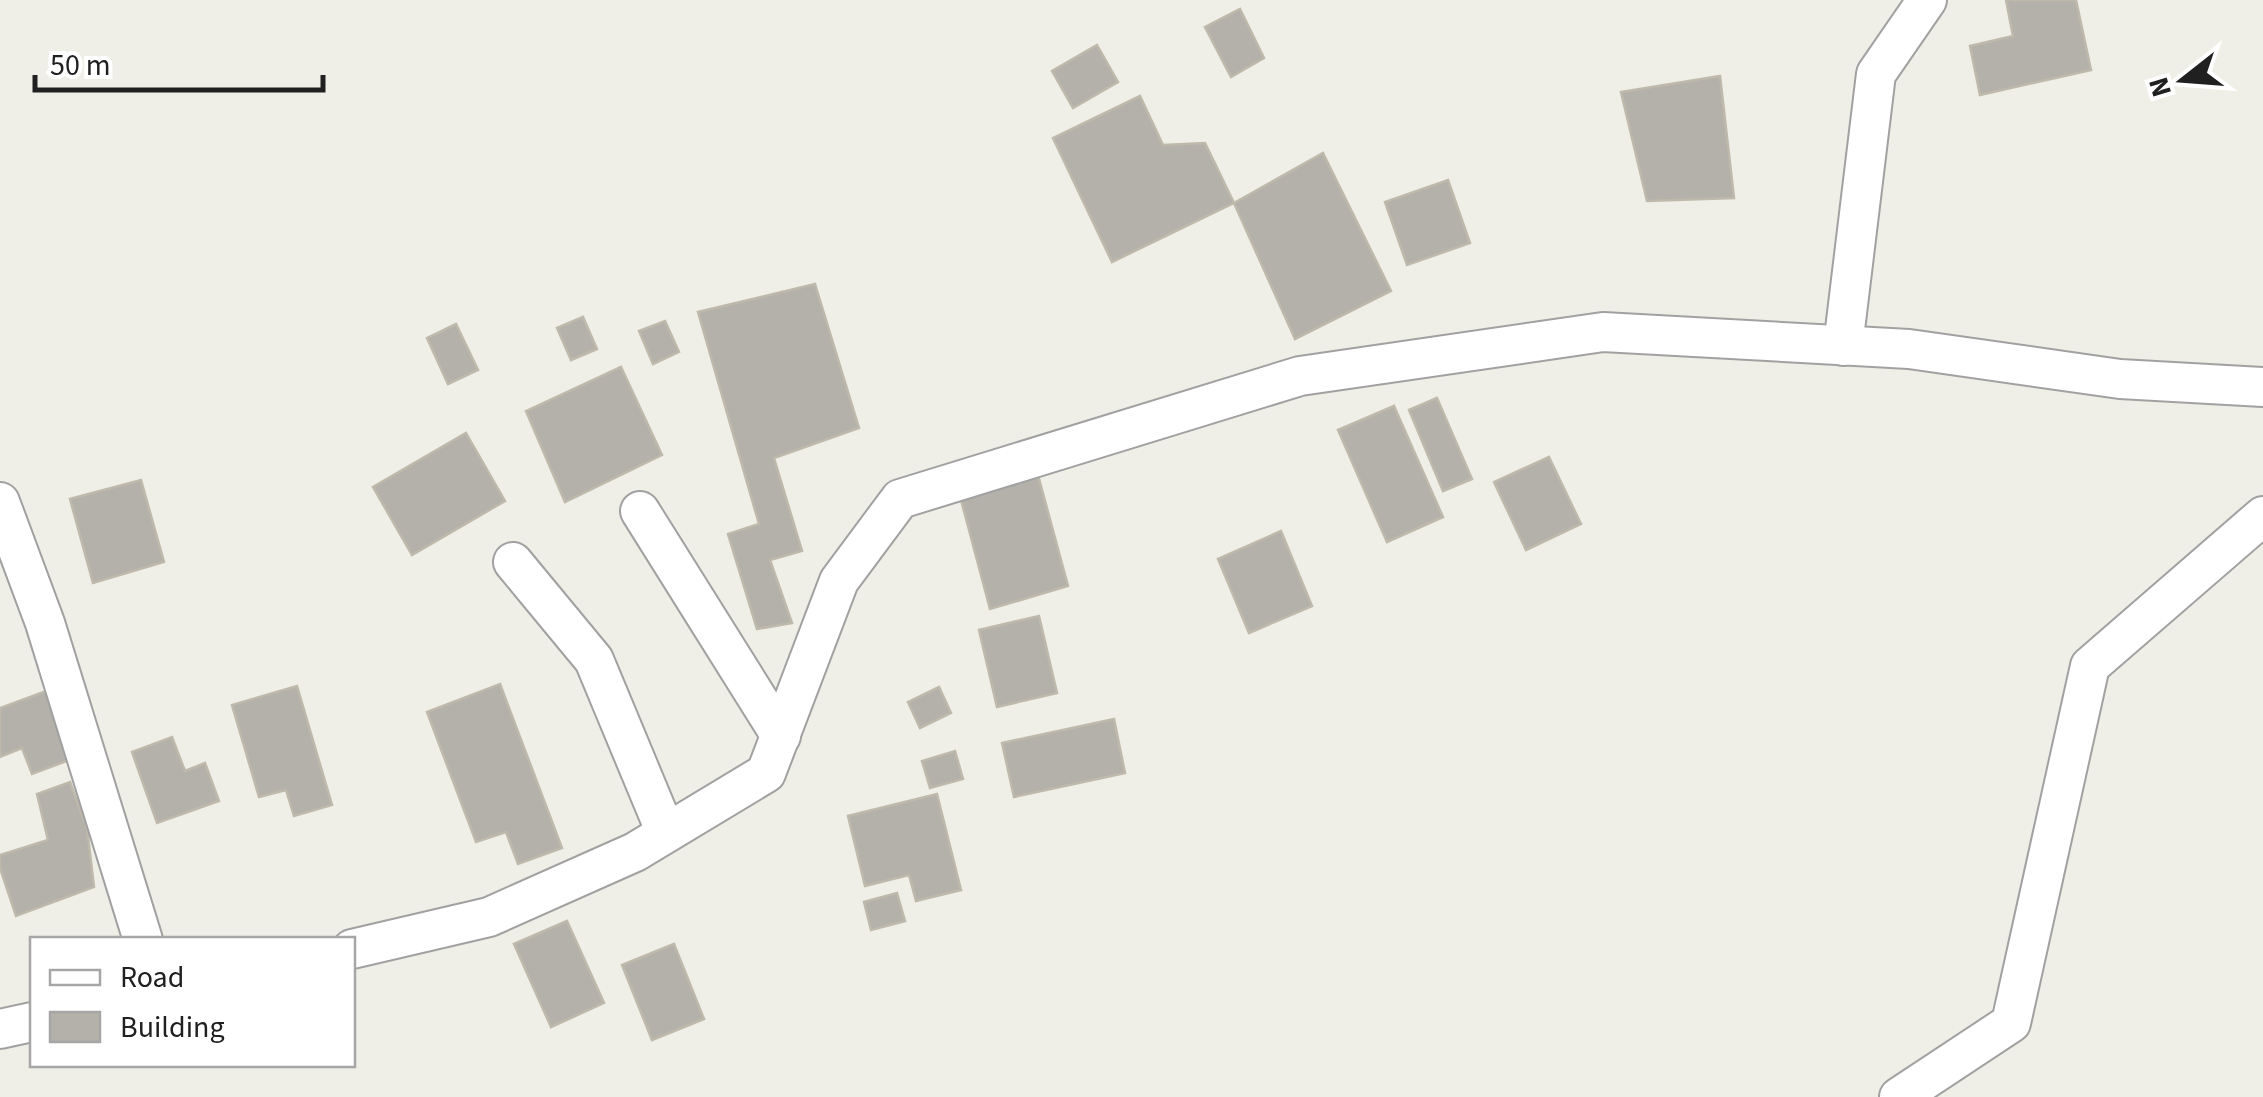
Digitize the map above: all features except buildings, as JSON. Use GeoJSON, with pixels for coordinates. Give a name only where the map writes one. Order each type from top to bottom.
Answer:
{"type":"FeatureCollection","features":[{"type":"Feature","properties":{"kind":"street"},"geometry":{"type":"LineString","coordinates":[[1843,346],[1876,74],[1927,0]]}},
{"type":"Feature","properties":{"kind":"street"},"geometry":{"type":"LineString","coordinates":[[355,948],[489,917],[635,852],[766,773],[839,581],[900,499],[1300,376],[1602,332],[1908,350],[2120,379],[2263,387]]}},
{"type":"Feature","properties":{"kind":"street"},"geometry":{"type":"LineString","coordinates":[[0,502],[45,623],[143,937]]}},
{"type":"Feature","properties":{"kind":"street"},"geometry":{"type":"LineString","coordinates":[[640,511],[781,736]]}},
{"type":"Feature","properties":{"kind":"street"},"geometry":{"type":"LineString","coordinates":[[1899,1097],[2011,1023],[2090,666],[2263,516]]}},
{"type":"Feature","properties":{"kind":"street"},"geometry":{"type":"LineString","coordinates":[[514,562],[594,660],[666,833]]}},
{"type":"Feature","properties":{"kind":"street"},"geometry":{"type":"LineString","coordinates":[[0,1029],[30,1022]]}}]}
